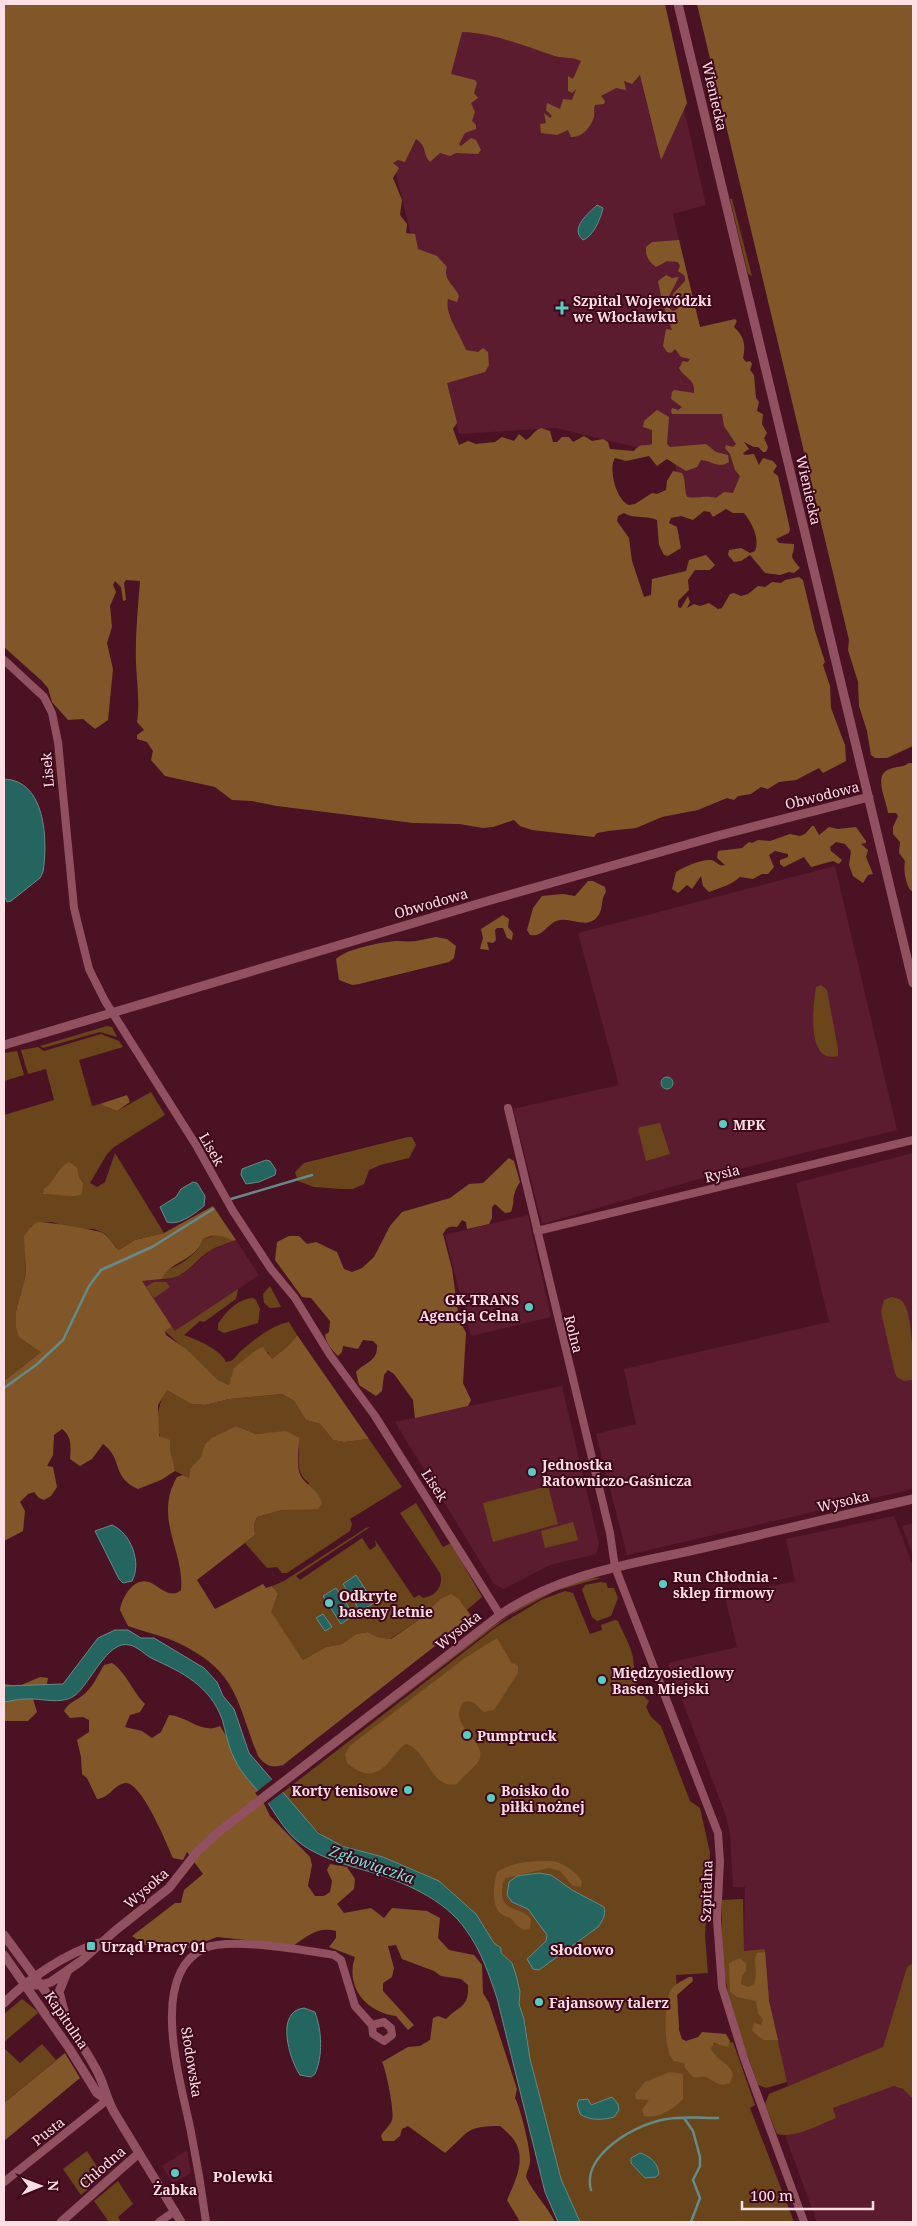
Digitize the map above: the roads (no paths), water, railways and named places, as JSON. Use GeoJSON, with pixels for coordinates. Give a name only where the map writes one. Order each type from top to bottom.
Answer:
{"type":"FeatureCollection","features":[{"type":"Feature","properties":{"kind":"street","name":"Wieniecka"},"geometry":{"type":"LineString","coordinates":[[678,4],[913,983]]}},
{"type":"Feature","properties":{"kind":"street","name":"Lisek"},"geometry":{"type":"LineString","coordinates":[[4,660],[44,697],[52,713],[58,742],[74,908],[89,969],[114,1014],[196,1145],[233,1212],[271,1269],[295,1298],[330,1355],[375,1416],[500,1615]]}},
{"type":"Feature","properties":{"kind":"street","name":"Obwodowa"},"geometry":{"type":"LineString","coordinates":[[4,1045],[114,1014],[250,971],[500,898],[717,836],[869,797]]}},
{"type":"Feature","properties":{"kind":"street","name":"Rolna"},"geometry":{"type":"LineString","coordinates":[[508,1108],[610,1534],[615,1566]]}},
{"type":"Feature","properties":{"kind":"street","name":"Rysia"},"geometry":{"type":"LineString","coordinates":[[537,1231],[913,1140]]}},
{"type":"Feature","properties":{"kind":"street","name":"Wysoka"},"geometry":{"type":"LineString","coordinates":[[38,1981],[51,1982],[67,1972],[169,1888],[206,1842],[500,1615],[546,1588],[615,1566],[913,1499]]}},
{"type":"Feature","properties":{"kind":"street","name":"Szpitalna"},"geometry":{"type":"LineString","coordinates":[[615,1566],[714,1819],[720,1861],[717,1920],[722,1987],[744,2058],[804,2222]]}},
{"type":"Feature","properties":{"kind":"street","name":"Kapitulna"},"geometry":{"type":"LineString","coordinates":[[4,1935],[68,2024],[97,2071],[107,2100],[181,2222]]}},
{"type":"Feature","properties":{"kind":"street","name":"Wysoka"},"geometry":{"type":"LineString","coordinates":[[25,1985],[38,1981],[85,1948],[102,1942]]}},
{"type":"Feature","properties":{"kind":"street","name":"Słodowska"},"geometry":{"type":"LineString","coordinates":[[206,2222],[196,2155],[175,2051],[172,2012],[177,1981],[192,1958],[206,1948],[226,1944],[334,1955],[341,1960],[355,2006],[372,2024]]}},
{"type":"Feature","properties":{"kind":"street","name":"Kapitulna"},"geometry":{"type":"LineString","coordinates":[[4,1955],[70,2048],[97,2093],[107,2100]]}},
{"type":"Feature","properties":{"kind":"street","name":"Kapitulna"},"geometry":{"type":"LineString","coordinates":[[67,1972],[60,1992],[68,2024]]}},
{"type":"Feature","properties":{"kind":"street"},"geometry":{"type":"LineString","coordinates":[[4,2003],[25,1985]]}},
{"type":"Feature","properties":{"kind":"street","name":"Pusta"},"geometry":{"type":"LineString","coordinates":[[4,2182],[107,2100]]}},
{"type":"Feature","properties":{"kind":"street","name":"Chłodna"},"geometry":{"type":"LineString","coordinates":[[60,2222],[139,2153]]}},
{"type":"Feature","properties":{"kind":"street"},"geometry":{"type":"LineString","coordinates":[[159,2222],[175,2211]]}},
{"type":"Feature","properties":{"kind":"water"},"geometry":{"type":"Polygon","coordinates":[[[597,205],[603,208],[596,227],[583,240],[579,235],[579,226],[585,216],[597,205]]]}},
{"type":"Feature","properties":{"kind":"water"},"geometry":{"type":"Polygon","coordinates":[[[4,779],[18,782],[29,790],[36,801],[41,814],[45,845],[43,872],[40,878],[11,901],[7,902],[4,895],[4,779]]]}},
{"type":"Feature","properties":{"kind":"water"},"geometry":{"type":"Polygon","coordinates":[[[665,1077],[669,1077],[673,1083],[669,1089],[665,1089],[661,1085],[661,1081],[665,1077]]]}},
{"type":"Feature","properties":{"kind":"water"},"geometry":{"type":"Polygon","coordinates":[[[266,1160],[270,1161],[276,1170],[275,1175],[259,1182],[246,1184],[241,1175],[242,1169],[266,1160]]]}},
{"type":"Feature","properties":{"kind":"water"},"geometry":{"type":"Polygon","coordinates":[[[193,1182],[197,1183],[205,1196],[204,1206],[182,1221],[167,1222],[160,1207],[176,1197],[181,1189],[193,1182]]]}},
{"type":"Feature","properties":{"kind":"water"},"geometry":{"type":"Polygon","coordinates":[[[112,1525],[125,1535],[133,1549],[136,1566],[132,1581],[123,1583],[119,1579],[95,1531],[112,1525]]]}},
{"type":"Feature","properties":{"kind":"water"},"geometry":{"type":"Polygon","coordinates":[[[356,1575],[374,1603],[360,1611],[343,1584],[356,1575]]]}},
{"type":"Feature","properties":{"kind":"water"},"geometry":{"type":"Polygon","coordinates":[[[336,1588],[354,1615],[341,1624],[323,1596],[336,1588]]]}},
{"type":"Feature","properties":{"kind":"water"},"geometry":{"type":"Polygon","coordinates":[[[323,1614],[332,1627],[325,1631],[316,1618],[323,1614]]]}},
{"type":"Feature","properties":{"kind":"water","name":"Zgłowiączka"},"geometry":{"type":"Polygon","coordinates":[[[115,1630],[128,1630],[141,1638],[154,1638],[204,1668],[217,1682],[223,1696],[234,1709],[249,1753],[318,1833],[342,1846],[383,1857],[439,1881],[476,1914],[494,1943],[501,1948],[501,1953],[512,1963],[520,1992],[519,2004],[524,2019],[530,2059],[561,2179],[580,2222],[558,2222],[545,2192],[494,1989],[476,1946],[466,1930],[447,1909],[435,1900],[408,1886],[329,1859],[295,1839],[237,1764],[230,1749],[217,1707],[203,1689],[184,1675],[133,1646],[122,1645],[114,1649],[99,1664],[80,1690],[69,1699],[57,1701],[23,1699],[4,1702],[4,1686],[63,1684],[98,1638],[115,1630]]]}},
{"type":"Feature","properties":{"kind":"water"},"geometry":{"type":"Polygon","coordinates":[[[539,1873],[551,1875],[572,1890],[604,1907],[605,1913],[598,1927],[539,1970],[533,1969],[527,1959],[546,1941],[547,1935],[528,1909],[512,1902],[507,1895],[509,1882],[517,1876],[539,1873]]]}},
{"type":"Feature","properties":{"kind":"water"},"geometry":{"type":"Polygon","coordinates":[[[304,2008],[315,2012],[320,2035],[318,2067],[315,2074],[311,2077],[300,2075],[292,2058],[287,2037],[287,2026],[290,2017],[295,2011],[304,2008]]]}},
{"type":"Feature","properties":{"kind":"water"},"geometry":{"type":"Polygon","coordinates":[[[612,2097],[618,2104],[619,2110],[614,2117],[597,2119],[588,2118],[580,2114],[577,2104],[579,2100],[588,2099],[591,2105],[612,2097]]]}},
{"type":"Feature","properties":{"kind":"water"},"geometry":{"type":"Polygon","coordinates":[[[640,2153],[655,2163],[659,2174],[656,2177],[645,2178],[631,2163],[631,2158],[640,2153]]]}},
{"type":"Feature","properties":{"kind":"waterway"},"geometry":{"type":"LineString","coordinates":[[231,1199],[312,1175]]}},
{"type":"Feature","properties":{"kind":"waterway"},"geometry":{"type":"LineString","coordinates":[[4,1388],[36,1365],[63,1340],[89,1286],[101,1270],[152,1247],[213,1209]]}},
{"type":"Feature","properties":{"kind":"waterway"},"geometry":{"type":"LineString","coordinates":[[591,2190],[590,2177],[595,2164],[603,2153],[628,2134],[641,2127],[667,2119],[686,2117],[718,2118]]}},
{"type":"Feature","properties":{"kind":"waterway"},"geometry":{"type":"LineString","coordinates":[[684,2118],[693,2131],[700,2157],[700,2166],[693,2180],[700,2198],[691,2222]]}},
{"type":"Feature","properties":{"kind":"place","name":"Szpital Wojewódzki we Włocławku"},"geometry":{"type":"Point","coordinates":[562,308]}},
{"type":"Feature","properties":{"kind":"place","name":"MPK"},"geometry":{"type":"Point","coordinates":[723,1124]}},
{"type":"Feature","properties":{"kind":"place","name":"GK-TRANS Agencja Celna"},"geometry":{"type":"Point","coordinates":[529,1307]}},
{"type":"Feature","properties":{"kind":"place","name":"Jednostka Ratowniczo-Gaśnicza"},"geometry":{"type":"Point","coordinates":[532,1472]}},
{"type":"Feature","properties":{"kind":"place","name":"Run Chłodnia - sklep firmowy"},"geometry":{"type":"Point","coordinates":[663,1584]}},
{"type":"Feature","properties":{"kind":"place","name":"Odkryte baseny letnie"},"geometry":{"type":"Point","coordinates":[329,1603]}},
{"type":"Feature","properties":{"kind":"place","name":"Międzyosiedlowy Basen Miejski"},"geometry":{"type":"Point","coordinates":[602,1680]}},
{"type":"Feature","properties":{"kind":"place","name":"Pumptruck"},"geometry":{"type":"Point","coordinates":[467,1735]}},
{"type":"Feature","properties":{"kind":"place","name":"Korty tenisowe"},"geometry":{"type":"Point","coordinates":[408,1790]}},
{"type":"Feature","properties":{"kind":"place","name":"Boisko do piłki nożnej"},"geometry":{"type":"Point","coordinates":[491,1798]}},
{"type":"Feature","properties":{"kind":"place","name":"Urząd Pracy 01"},"geometry":{"type":"Point","coordinates":[91,1946]}},
{"type":"Feature","properties":{"kind":"place","name":"Fajansowy talerz"},"geometry":{"type":"Point","coordinates":[539,2002]}},
{"type":"Feature","properties":{"kind":"place","name":"Żabka"},"geometry":{"type":"Point","coordinates":[175,2173]}},
{"type":"Feature","properties":{"kind":"district","name":"Słodowo"},"geometry":{"type":"Point","coordinates":[582,1949]}},
{"type":"Feature","properties":{"kind":"district","name":"Polewki"},"geometry":{"type":"Point","coordinates":[243,2176]}}]}
